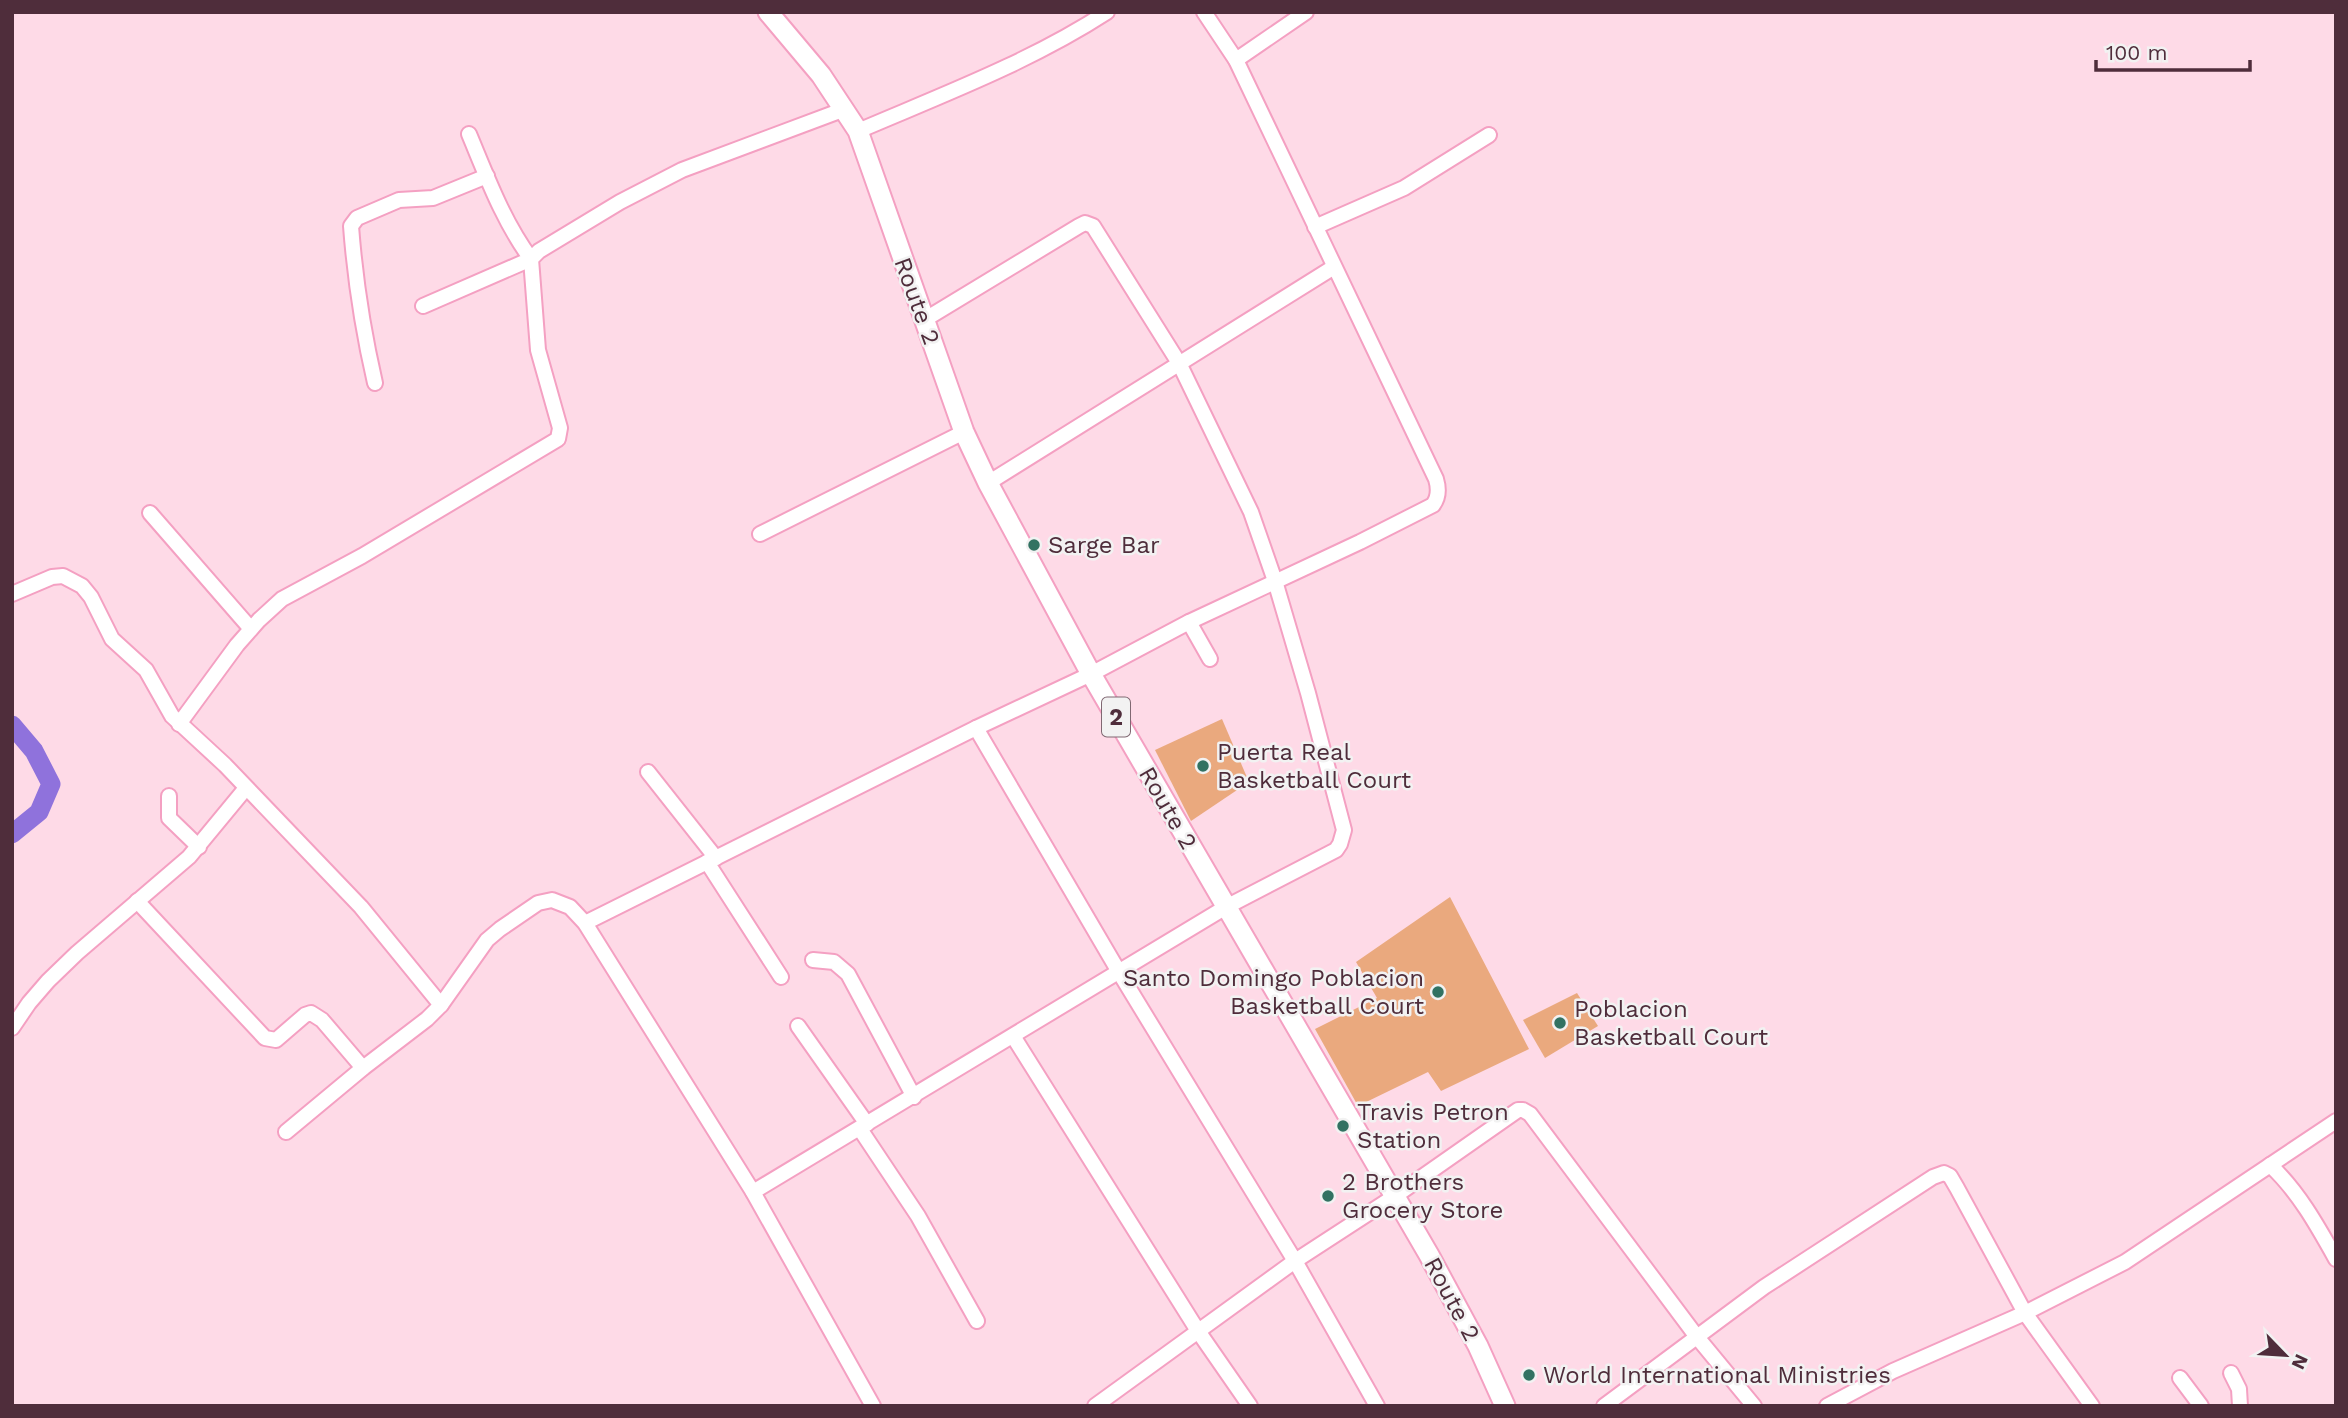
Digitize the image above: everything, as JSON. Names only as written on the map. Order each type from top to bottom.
[{"type":"highway","name":"Route 2","points":[[768,12],[821,75],[858,131],[964,432],[988,483],[1091,674],[1395,1196],[1472,1335],[1505,1406]]},
{"type":"street","points":[[858,131],[1025,59],[1075,33],[1107,12]]},
{"type":"street","points":[[585,923],[976,728],[1091,674],[1189,622],[1433,505],[1438,492],[1431,467],[1236,60],[1204,12]]},
{"type":"street","points":[[1236,60],[1306,12]]},
{"type":"street","points":[[423,306],[531,259],[620,202],[682,170],[845,108]]},
{"type":"street","points":[[179,724],[251,629],[282,599],[362,556],[558,439],[560,428],[538,350],[531,259],[515,236],[469,134]]},
{"type":"street","points":[[1315,227],[1404,188],[1489,135]]},
{"type":"street","points":[[375,383],[363,332],[351,226],[353,222],[369,212],[399,200],[433,198],[487,176]]},
{"type":"street","points":[[753,1192],[1226,907],[1336,850],[1344,836],[1320,737],[1275,581],[1251,512],[1179,363],[1093,226],[1085,223],[924,320]]},
{"type":"street","points":[[988,483],[1334,267]]},
{"type":"street","points":[[760,534],[964,432]]},
{"type":"street","points":[[150,513],[251,629]]},
{"type":"street","points":[[12,594],[52,577],[63,576],[82,586],[91,597],[112,639],[146,670],[164,705],[179,724],[225,765],[361,907],[441,1005]]},
{"type":"street","points":[[1189,622],[1210,659]]},
{"type":"street","points":[[976,728],[1119,972],[1295,1261],[1377,1406]]},
{"type":"street","points":[[649,772],[711,860],[780,977]]},
{"type":"street","points":[[12,1028],[48,981],[199,847],[246,788]]},
{"type":"street","points":[[169,796],[169,818],[199,847]]},
{"type":"street","points":[[286,1132],[441,1005],[488,940],[500,929],[538,903],[552,900],[562,902],[585,923],[753,1192],[873,1406]]},
{"type":"street","points":[[137,901],[265,1038],[276,1040],[311,1013],[322,1020],[363,1068]]},
{"type":"street","points":[[813,960],[834,962],[848,974],[914,1097]]},
{"type":"street","points":[[798,1026],[918,1216],[976,1321]]},
{"type":"street","points":[[1013,1036],[1198,1331],[1250,1406]]},
{"type":"street","points":[[1095,1406],[1295,1261],[1395,1196],[1518,1110],[1526,1111],[1697,1337],[1754,1406]]},
{"type":"street","points":[[1827,1406],[1893,1371],[2025,1314],[2125,1262],[2336,1121]]},
{"type":"street","points":[[2270,1165],[2284,1178],[2305,1207],[2336,1259]]},
{"type":"street","points":[[1604,1406],[1765,1287],[1941,1173],[1950,1176],[2025,1314],[2092,1406]]},
{"type":"street","points":[[2231,1373],[2239,1389],[2240,1406]]},
{"type":"street","points":[[2180,1378],[2201,1406]]},
{"type":"shaded area","name":"Puerta Real Basketball Court","points":[[1222,719],[1249,782],[1191,821],[1155,750]]},
{"type":"shaded area","points":[[1450,897],[1529,1049],[1441,1091],[1428,1072],[1358,1106],[1315,1029],[1377,998],[1356,962]]},
{"type":"shaded area","name":"Poblacion Basketball Court","points":[[1577,993],[1598,1026],[1545,1058],[1523,1020]]},
{"type":"waterway","points":[[12,725],[34,751],[51,784],[39,812],[12,834]]},
{"type":"place","name":"Sarge Bar","points":[[1034,545]]},
{"type":"place","name":"Puerta Real Basketball Court","points":[[1203,766]]},
{"type":"place","name":"Santo Domingo Poblacion Basketball Court","points":[[1438,992]]},
{"type":"place","name":"Poblacion Basketball Court","points":[[1560,1023]]},
{"type":"place","name":"Travis Petron Station","points":[[1343,1126]]},
{"type":"place","name":"2 Brothers Grocery Store","points":[[1328,1196]]},
{"type":"place","name":"World International Ministries","points":[[1529,1375]]}]
